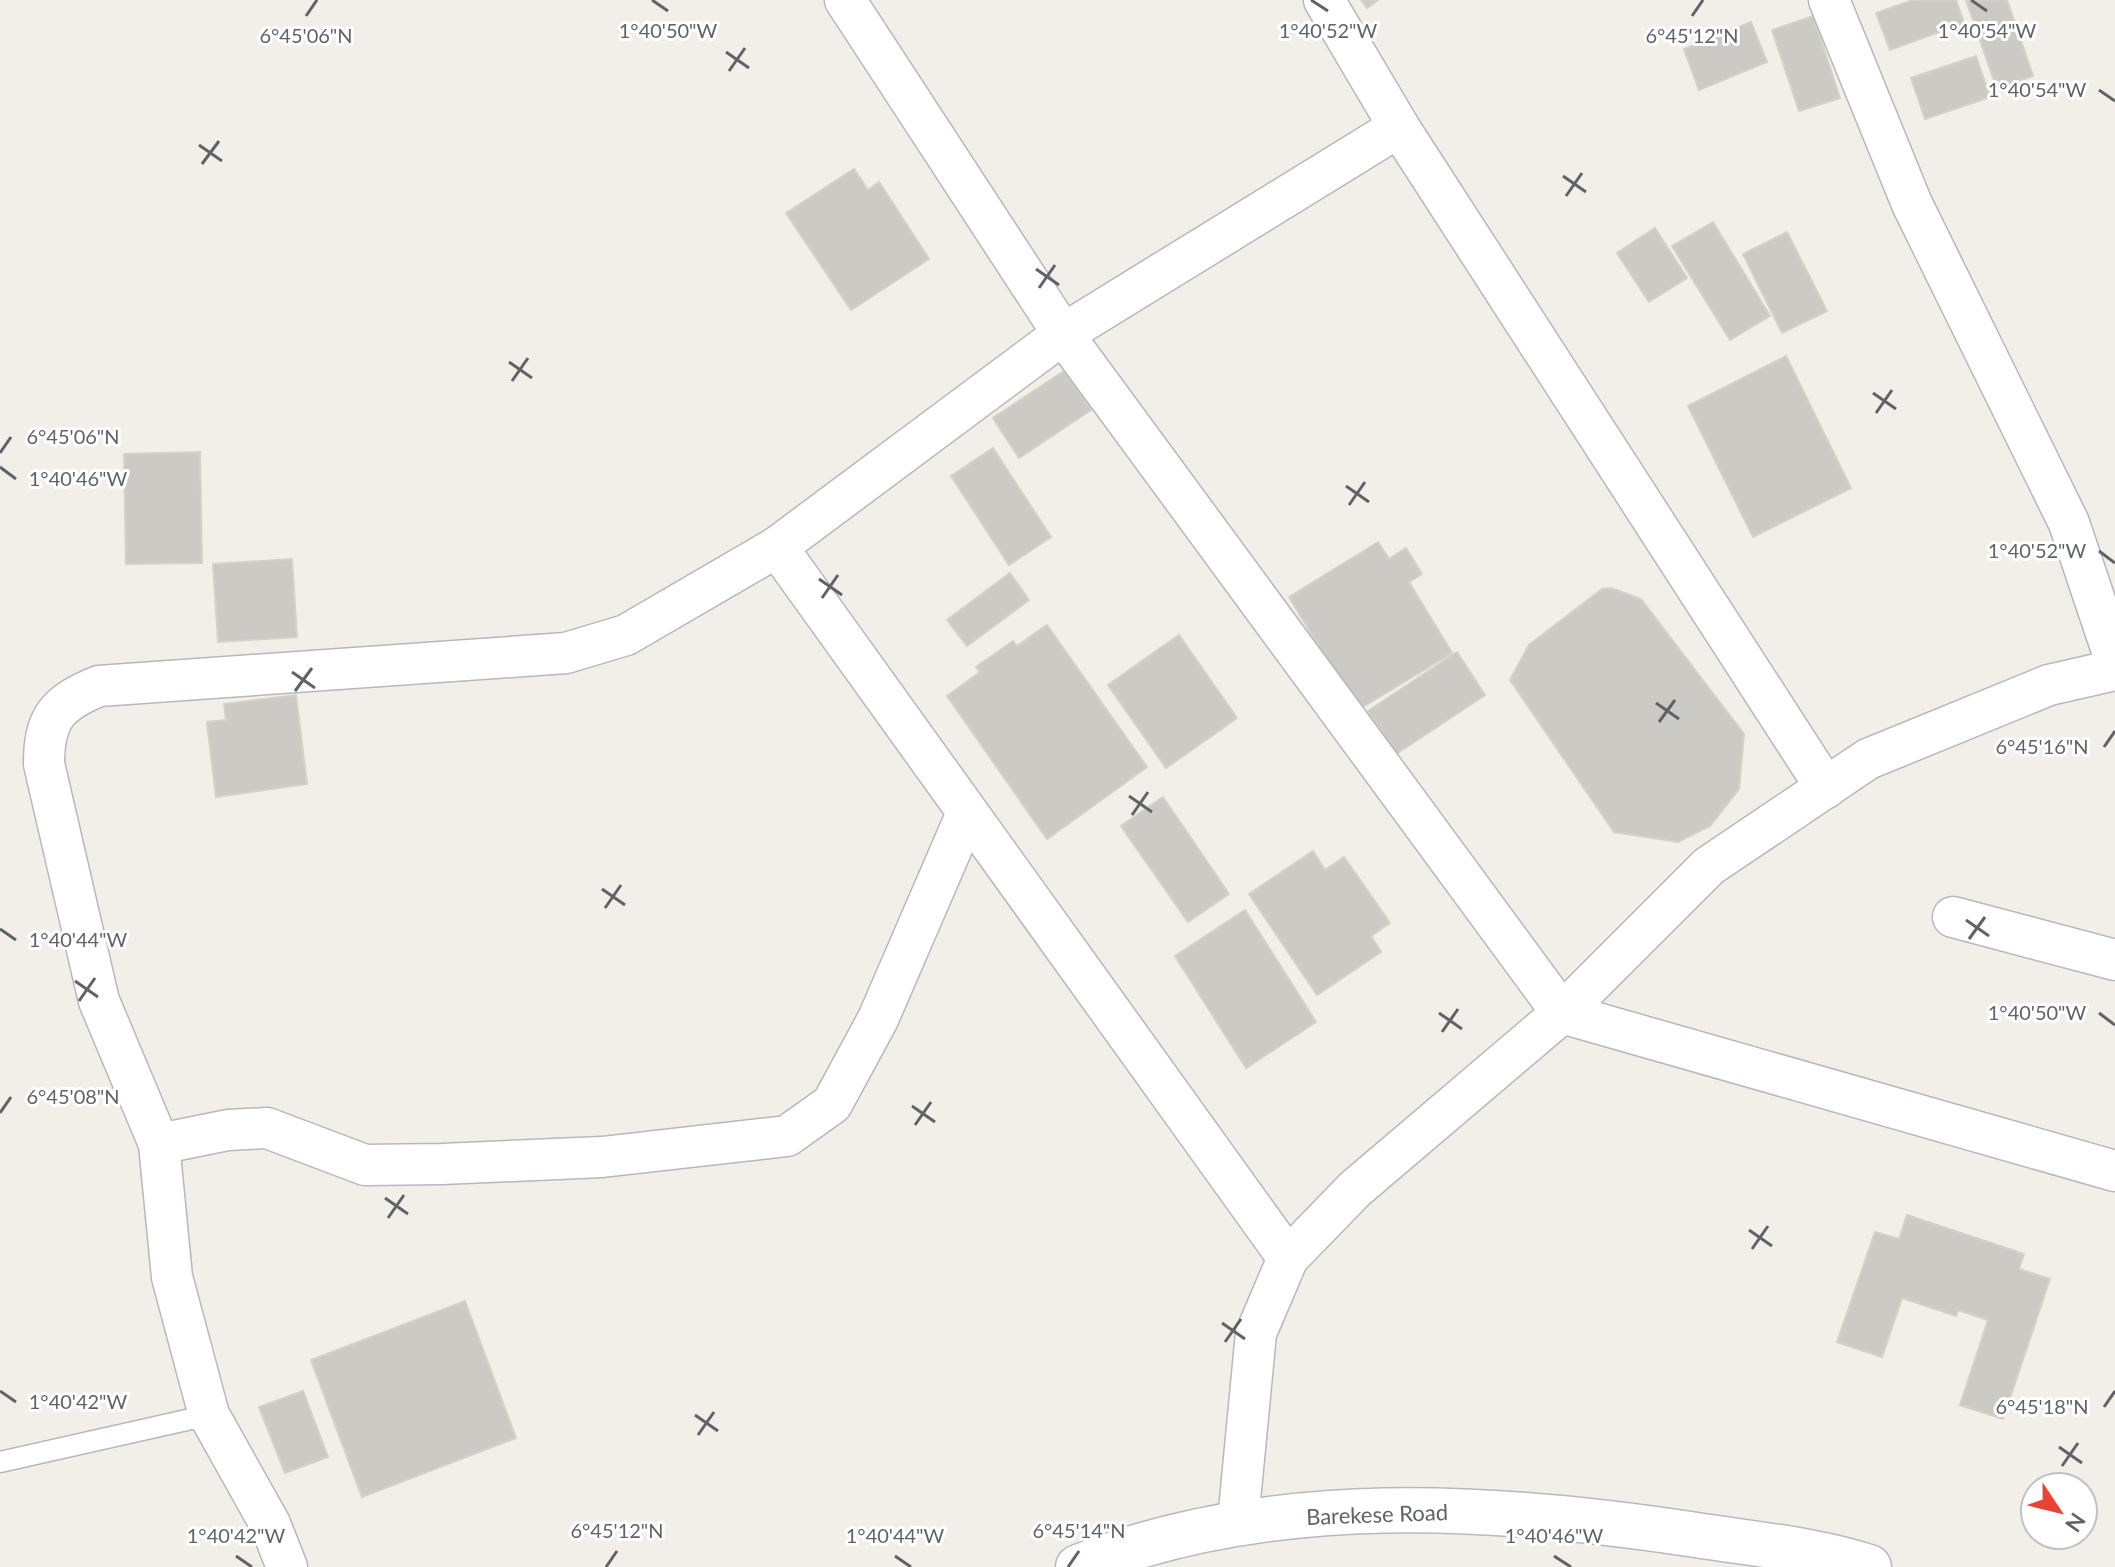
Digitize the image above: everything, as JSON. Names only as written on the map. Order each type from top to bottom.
[{"type":"main road","name":"Barekese Road","points":[[1105,1562],[1238,1521],[1427,1508],[1620,1523],[1835,1556],[1869,1567]]},
{"type":"street","points":[[845,0],[1063,334],[1562,1013],[2115,1171]]},
{"type":"street","points":[[1324,0],[1399,127],[1826,788]]},
{"type":"street","points":[[1829,0],[1912,204],[2069,523],[2115,660]]},
{"type":"street","points":[[287,1567],[270,1524],[209,1415],[172,1277],[159,1144],[99,1001],[44,764],[44,737],[55,712],[73,697],[99,686],[566,653],[626,635],[777,547],[1063,334],[1399,127]]},
{"type":"street","points":[[777,547],[1288,1258]]},
{"type":"street","points":[[1238,1521],[1256,1333],[1288,1258],[1355,1189],[1562,1013],[1709,866],[1868,759],[2049,685],[2115,670]]},
{"type":"street","points":[[159,1144],[228,1130],[267,1128],[365,1165],[602,1157],[787,1136],[832,1104],[878,1019],[967,813]]},
{"type":"street","points":[[1953,917],[2115,960]]},
{"type":"lane","points":[[0,1462],[209,1415]]},
{"type":"building","points":[[1361,0],[1378,0],[1367,8]]},
{"type":"building","points":[[1913,0],[1956,0],[1964,23],[1890,50],[1876,13]]},
{"type":"building","points":[[1966,0],[2007,0],[2033,76],[1997,89]]},
{"type":"building","points":[[1813,16],[1840,98],[1799,111],[1772,30]]},
{"type":"building","points":[[1751,22],[1767,62],[1699,90],[1684,49]]},
{"type":"building","points":[[1976,56],[1990,97],[1925,119],[1911,78]]},
{"type":"building","points":[[854,169],[868,190],[879,182],[929,259],[851,310],[786,213]]},
{"type":"building","points":[[1713,222],[1770,316],[1730,340],[1672,246]]},
{"type":"building","points":[[1655,228],[1687,278],[1649,302],[1617,253]]},
{"type":"building","points":[[1787,232],[1827,311],[1782,333],[1743,254]]},
{"type":"building","points":[[1786,356],[1851,488],[1753,537],[1688,406]]},
{"type":"building","points":[[1064,371],[1091,410],[1019,458],[993,418]]},
{"type":"building","points":[[993,448],[1051,537],[1009,565],[951,476]]},
{"type":"building","points":[[200,452],[202,563],[126,564],[124,454]]},
{"type":"building","points":[[1378,542],[1389,559],[1406,548],[1422,574],[1409,582],[1452,653],[1358,710],[1289,597]]},
{"type":"building","points":[[292,559],[297,637],[218,642],[213,564]]},
{"type":"building","points":[[1010,573],[1029,600],[967,646],[947,620]]},
{"type":"building","points":[[1611,588],[1641,599],[1744,734],[1739,789],[1710,826],[1678,842],[1614,832],[1510,680],[1529,645],[1602,589]]},
{"type":"building","points":[[1047,625],[1147,767],[1047,839],[947,696],[980,672],[976,667],[1013,641],[1017,646]]},
{"type":"building","points":[[1179,635],[1237,718],[1166,768],[1108,685]]},
{"type":"building","points":[[1457,652],[1485,695],[1396,754],[1368,711]]},
{"type":"building","points":[[296,695],[307,784],[216,797],[207,722],[226,720],[224,704]]},
{"type":"building","points":[[1163,797],[1229,894],[1188,922],[1121,826]]},
{"type":"building","points":[[1313,851],[1325,870],[1344,857],[1390,923],[1371,936],[1381,952],[1317,995],[1249,894]]},
{"type":"building","points":[[1245,910],[1316,1022],[1246,1068],[1175,956]]},
{"type":"building","points":[[1907,1215],[2024,1254],[2019,1269],[2050,1279],[2003,1419],[1960,1405],[1988,1320],[1958,1310],[1956,1316],[1902,1298],[1882,1357],[1837,1342],[1875,1232],[1899,1239]]},
{"type":"building","points":[[465,1301],[516,1438],[362,1497],[311,1360]]},
{"type":"building","points":[[303,1391],[328,1457],[285,1473],[259,1407]]}]
